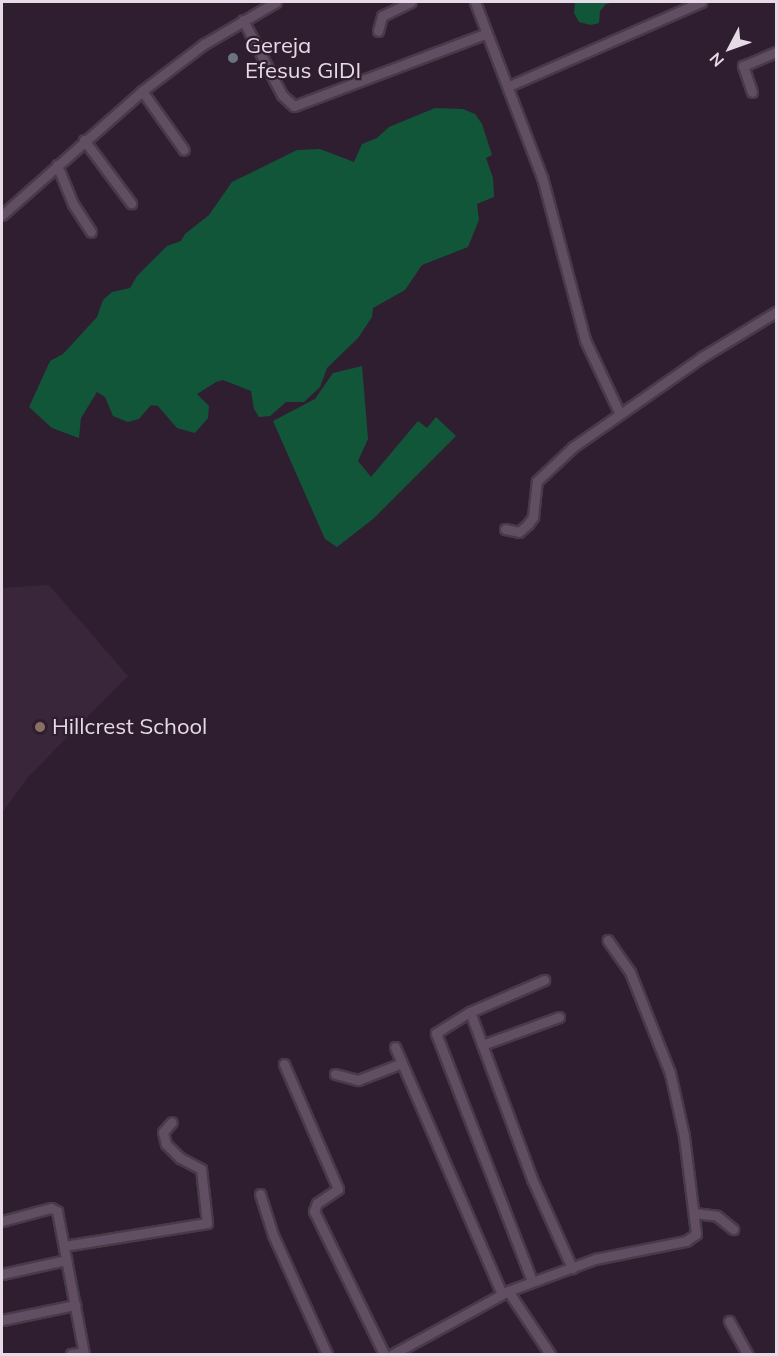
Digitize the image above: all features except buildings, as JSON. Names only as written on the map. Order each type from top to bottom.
[{"type":"street","points":[[2,215],[142,91],[243,20],[276,2]]},
{"type":"street","points":[[378,31],[382,16],[411,2]]},
{"type":"street","points":[[475,2],[542,177],[585,340],[620,412]]},
{"type":"street","points":[[509,86],[701,2]]},
{"type":"street","points":[[243,20],[282,94],[294,106],[487,33]]},
{"type":"street","points":[[752,92],[743,66],[777,52]]},
{"type":"street","points":[[142,91],[184,150]]},
{"type":"street","points":[[84,140],[131,203]]},
{"type":"street","points":[[57,165],[73,204],[91,232]]},
{"type":"street","points":[[504,529],[519,532],[528,524],[533,517],[539,478],[620,412],[777,312]]},
{"type":"street","points":[[393,1354],[505,1293],[532,1281],[572,1268],[693,1239],[694,1213],[670,1073],[630,972],[608,940]]},
{"type":"street","points":[[532,1281],[436,1036],[438,1029],[470,1012],[544,980]]},
{"type":"street","points":[[470,1012],[532,1179],[572,1268]]},
{"type":"street","points":[[482,1045],[559,1017]]},
{"type":"street","points":[[395,1047],[505,1293],[550,1354]]},
{"type":"street","points":[[284,1064],[338,1189],[317,1203],[314,1211],[384,1354]]},
{"type":"street","points":[[335,1074],[358,1080],[402,1064]]},
{"type":"street","points":[[63,1246],[207,1223],[201,1168],[180,1158],[166,1144],[163,1132],[172,1122]]},
{"type":"street","points":[[260,1194],[273,1235],[327,1354]]},
{"type":"street","points":[[2,1221],[55,1209],[84,1353],[71,1354]]},
{"type":"street","points":[[694,1213],[717,1216],[733,1229]]},
{"type":"street","points":[[2,1274],[66,1260]]},
{"type":"street","points":[[2,1320],[75,1305]]},
{"type":"street","points":[[729,1321],[747,1354]]},
{"type":"shaded area","name":"Hillcrest School","points":[[49,585],[128,676],[28,777],[2,813],[2,588]]},
{"type":"green space","points":[[575,2],[616,2],[606,4],[600,11],[599,23],[591,25],[579,22],[574,13]]},
{"type":"green space","points":[[435,108],[463,109],[475,114],[482,124],[492,155],[486,158],[493,178],[494,197],[477,204],[479,220],[468,247],[422,265],[405,290],[373,308],[372,317],[358,338],[327,368],[320,387],[304,402],[286,402],[270,416],[259,417],[254,409],[251,391],[223,380],[197,394],[209,406],[208,418],[195,433],[177,428],[158,406],[151,405],[139,419],[128,422],[113,416],[105,397],[97,392],[81,418],[79,438],[52,428],[29,407],[50,361],[63,354],[97,317],[103,300],[112,292],[130,288],[137,276],[167,246],[181,241],[185,234],[209,215],[232,182],[297,150],[320,149],[354,162],[362,144],[377,138],[389,127]]},
{"type":"green space","points":[[362,366],[368,439],[358,461],[371,477],[418,421],[427,428],[436,417],[456,436],[373,519],[337,547],[325,539],[273,421],[315,399],[333,373]]},
{"type":"place","name":"Gereja Efesus GIDI","points":[[233,58]]},
{"type":"place","name":"Hillcrest School","points":[[40,727]]}]
